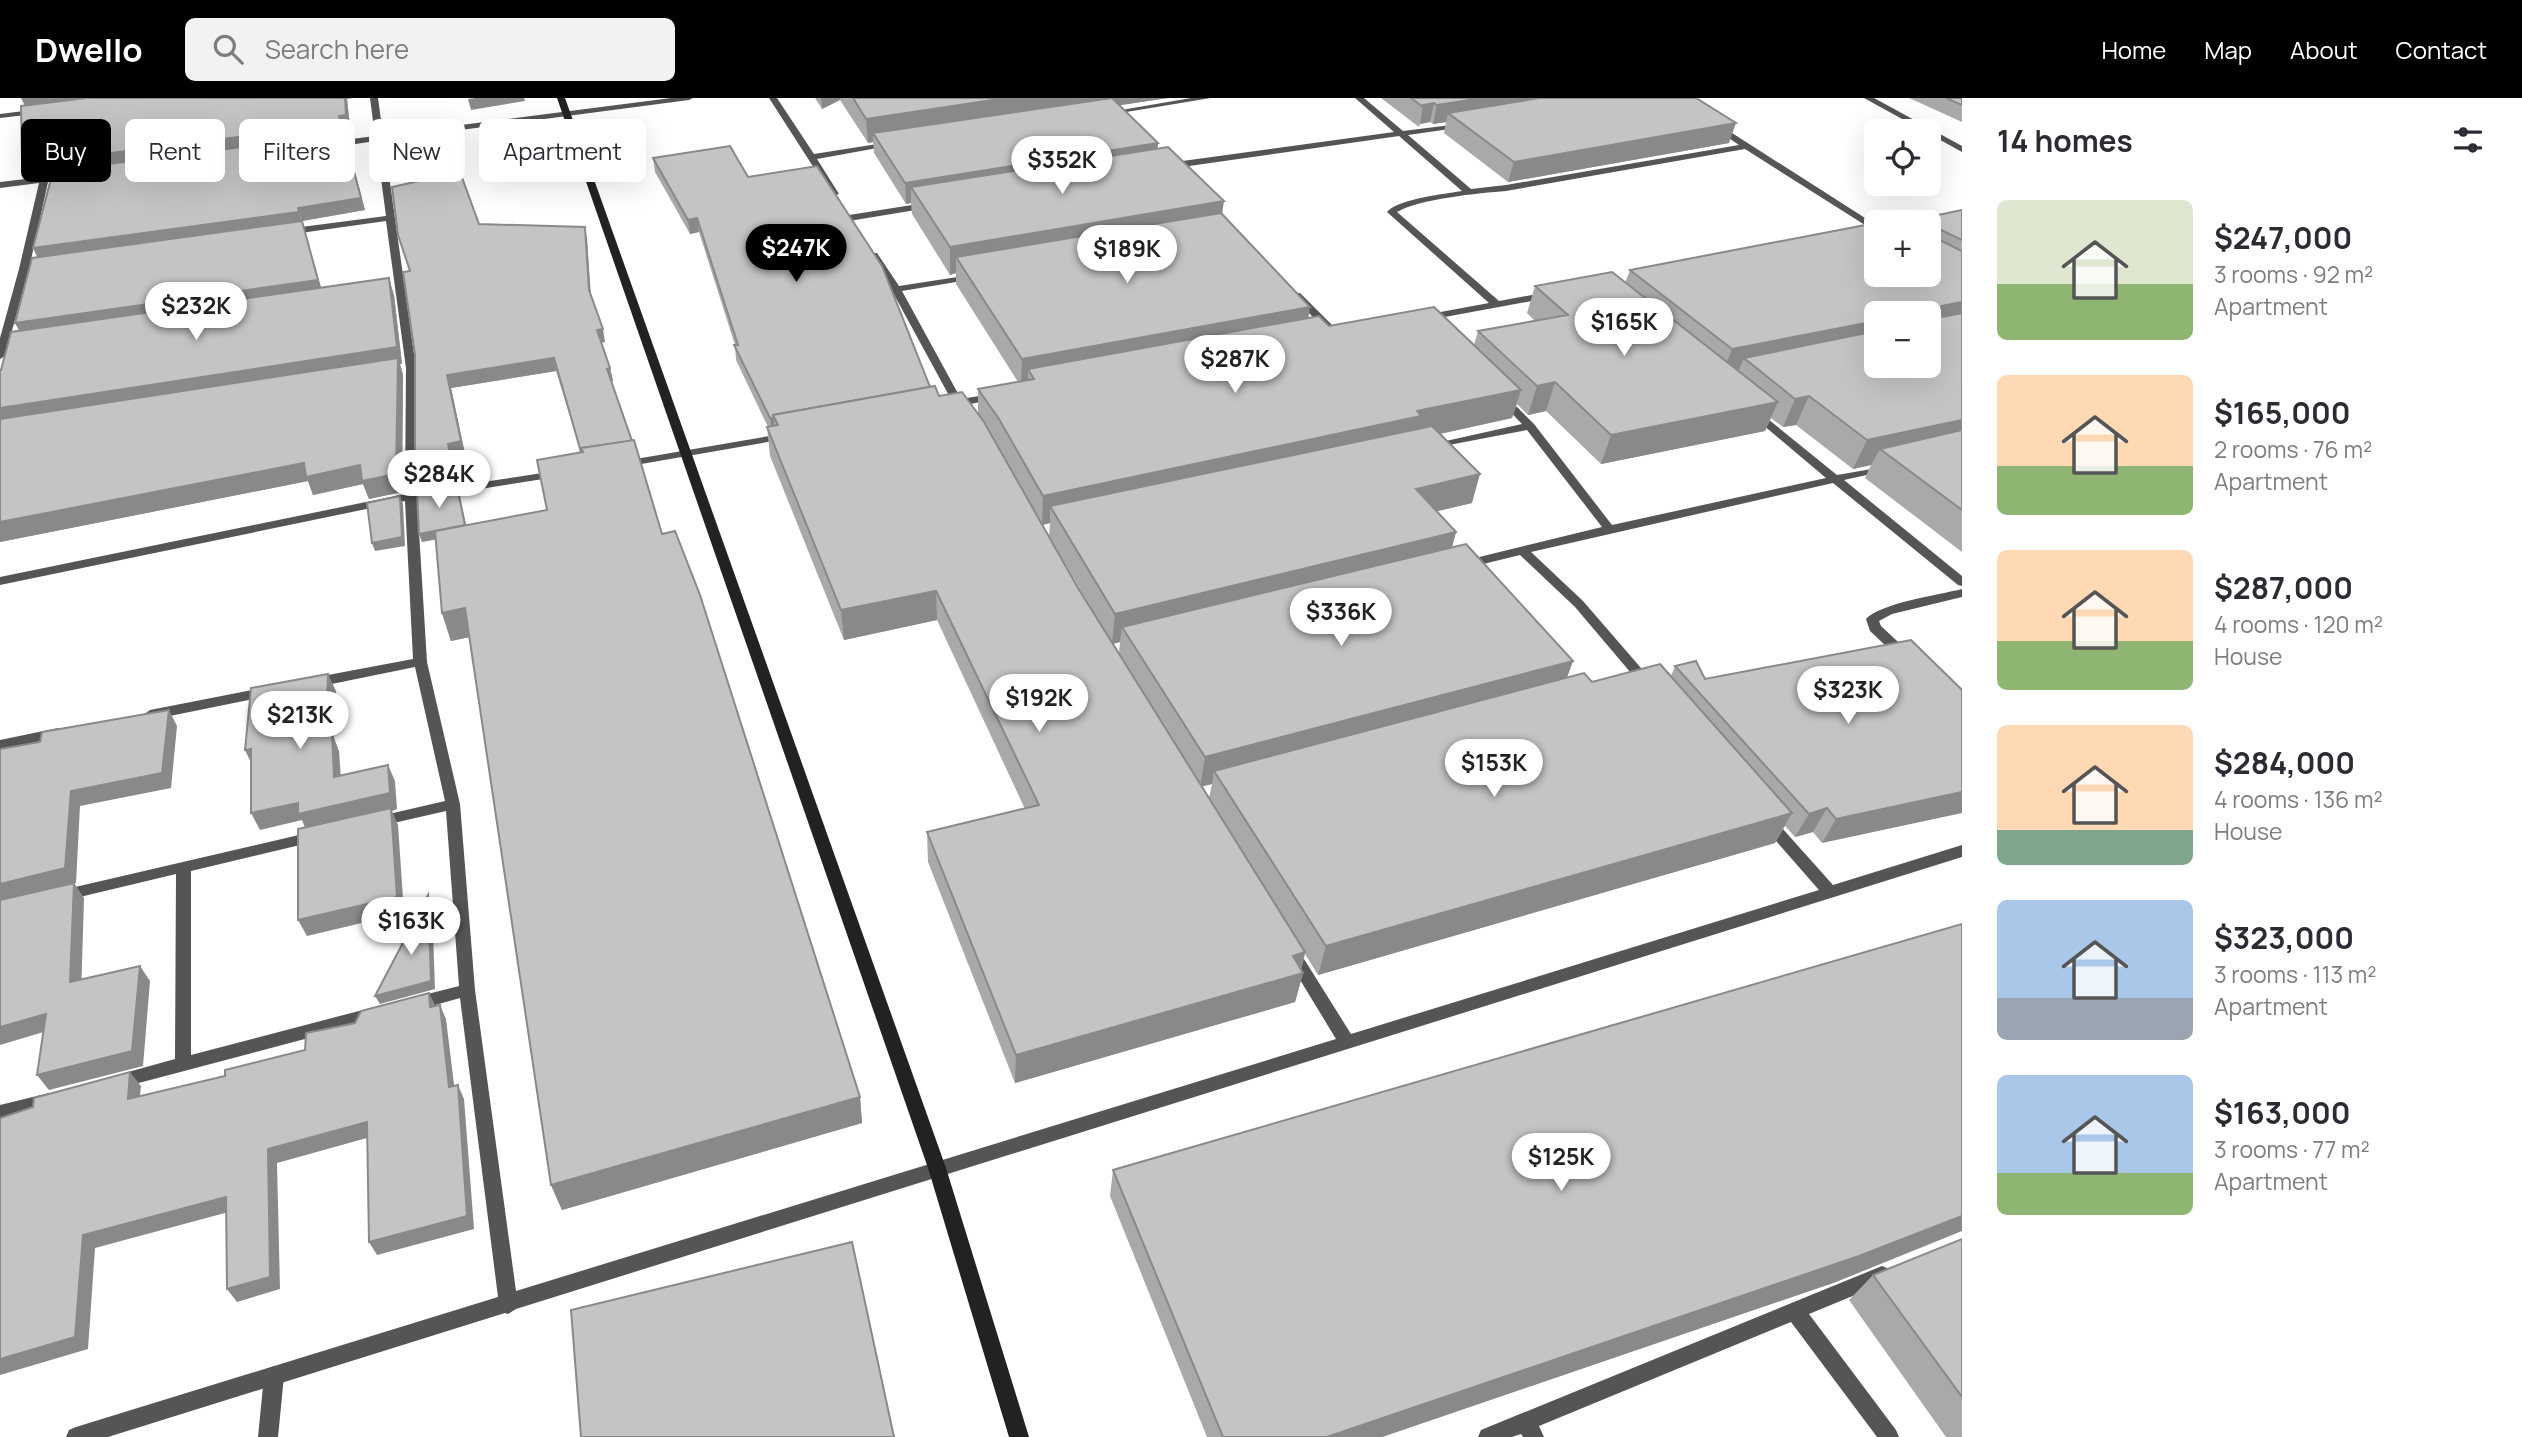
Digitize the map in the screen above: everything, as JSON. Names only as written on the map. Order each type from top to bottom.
[{"type":"main road","points":[[561,98],[937,1168],[1019,1437]]},
{"type":"street","points":[[374,98],[378,119]]},
{"type":"street","points":[[465,128],[689,98]]},
{"type":"street","points":[[773,98],[856,228]]},
{"type":"street","points":[[1093,115],[1208,98]]},
{"type":"street","points":[[1359,98],[1469,192]]},
{"type":"street","points":[[1868,98],[1962,149]]},
{"type":"street","points":[[0,116],[54,109]]},
{"type":"street","points":[[1120,111],[1129,120]]},
{"type":"street","points":[[1702,119],[1748,146],[1864,223]]},
{"type":"street","points":[[1159,168],[1470,124]]},
{"type":"street","points":[[812,157],[906,143]]},
{"type":"street","points":[[1496,304],[1392,212],[1395,208],[1469,192],[1748,146]]},
{"type":"street","points":[[1164,157],[1181,175]]},
{"type":"street","points":[[0,186],[29,182]]},
{"type":"street","points":[[1,351],[24,269],[44,182]]},
{"type":"street","points":[[386,182],[393,289],[404,369],[420,662],[453,804],[467,990],[508,1305]]},
{"type":"street","points":[[849,218],[943,203]]},
{"type":"street","points":[[281,233],[390,218]]},
{"type":"street","points":[[869,248],[896,289],[951,404],[971,421]]},
{"type":"street","points":[[24,269],[38,267]]},
{"type":"street","points":[[896,289],[991,273]]},
{"type":"street","points":[[1290,287],[1335,334],[1322,337]]},
{"type":"street","points":[[1430,328],[1414,320],[1559,293]]},
{"type":"street","points":[[1,351],[16,344]]},
{"type":"street","points":[[1490,387],[1530,426],[1609,529]]},
{"type":"street","points":[[951,404],[1012,393]]},
{"type":"street","points":[[1740,401],[1962,582]]},
{"type":"street","points":[[1424,449],[1530,426]]},
{"type":"street","points":[[618,465],[795,434]]},
{"type":"street","points":[[1455,567],[1609,529],[1900,465]]},
{"type":"street","points":[[0,580],[411,496],[563,473]]},
{"type":"street","points":[[1522,550],[1579,604],[1635,679],[1660,698]]},
{"type":"street","points":[[1913,663],[1875,628],[1872,620],[1888,611],[1962,593]]},
{"type":"street","points":[[136,718],[420,662]]},
{"type":"street","points":[[0,745],[68,731]]},
{"type":"street","points":[[359,826],[453,804]]},
{"type":"street","points":[[1758,810],[1830,892]]},
{"type":"street","points":[[53,897],[332,832]]},
{"type":"street","points":[[76,1437],[508,1305],[937,1168],[1962,851]]},
{"type":"street","points":[[183,1065],[184,866]]},
{"type":"street","points":[[1289,948],[1346,1041]]},
{"type":"street","points":[[104,1086],[467,990]]},
{"type":"street","points":[[0,1113],[65,1096]]},
{"type":"street","points":[[1488,1437],[1530,1429],[1796,1311],[1898,1269]]},
{"type":"street","points":[[1796,1311],[1889,1437]]},
{"type":"street","points":[[268,1437],[274,1376]]},
{"type":"building","points":[[86,98],[345,98],[346,115],[339,116],[340,119],[239,119],[239,137],[225,139],[225,119],[125,119],[125,151],[111,153],[111,119],[21,119],[21,106]]},
{"type":"building","points":[[853,98],[1006,98],[866,119]]},
{"type":"building","points":[[1112,98],[1158,143],[905,183],[873,133]]},
{"type":"building","points":[[1411,98],[1482,98],[1437,105],[1434,103],[1423,107]]},
{"type":"building","points":[[1539,98],[1696,98],[1736,123],[1514,162],[1448,113]]},
{"type":"building","points":[[1946,98],[1962,98],[1962,105]]},
{"type":"building","points":[[730,146],[748,177],[817,166],[882,266],[930,387],[773,415],[774,418],[770,418],[734,345],[738,345],[697,218],[688,220],[653,158]]},
{"type":"building","points":[[239,147],[239,182],[355,182],[355,175],[361,198],[298,208],[299,212],[33,248],[50,182],[111,182],[111,164],[125,162],[125,182],[225,182],[225,149]]},
{"type":"building","points":[[1168,147],[1224,201],[950,247],[911,187]]},
{"type":"building","points":[[415,182],[464,182],[479,224],[585,227],[589,290],[603,329],[597,330],[610,368],[607,369],[632,441],[581,448],[581,452],[554,358],[447,375],[461,441],[448,444],[454,470],[415,476],[415,355],[403,272],[410,271],[398,235],[392,187]]},
{"type":"building","points":[[1962,210],[1962,240],[1941,230],[1941,214]]},
{"type":"building","points":[[1221,213],[1310,307],[1022,359],[956,257]]},
{"type":"building","points":[[302,221],[318,280],[15,323],[32,258]]},
{"type":"building","points":[[1864,225],[1864,287],[1941,287],[1941,240],[1962,251],[1962,302],[1941,306],[1941,301],[1864,301],[1864,323],[1732,349],[1630,270]]},
{"type":"building","points":[[1612,272],[1778,402],[1611,435],[1555,382],[1537,386],[1478,331],[1568,315],[1535,286]]},
{"type":"building","points":[[389,278],[397,347],[0,408],[0,370],[11,332]]},
{"type":"building","points":[[1434,307],[1521,390],[1417,411],[1421,416],[1043,496],[999,419],[978,389],[1034,379],[1028,369],[1319,316],[1329,326]]},
{"type":"building","points":[[1962,313],[1962,420],[1867,440],[1809,396],[1795,399],[1744,358],[1864,333],[1864,378],[1941,378],[1941,316]]},
{"type":"building","points":[[398,358],[396,474],[362,481],[360,465],[306,477],[304,463],[0,522],[0,419]]},
{"type":"building","points":[[935,386],[939,396],[962,392],[984,422],[1078,588],[1305,952],[1293,956],[1303,973],[1016,1055],[927,832],[1039,805],[936,591],[841,610],[767,427],[778,425],[773,415]]},
{"type":"building","points":[[1432,426],[1480,474],[1416,489],[1456,532],[1115,614],[1050,506]]},
{"type":"building","points":[[1962,430],[1962,510],[1880,449]]},
{"type":"building","points":[[634,440],[662,534],[675,531],[700,595],[860,1097],[551,1185],[465,608],[442,613],[435,531],[547,510],[537,460],[583,452],[581,448]]},
{"type":"building","points":[[457,487],[465,525],[419,534],[417,493]]},
{"type":"building","points":[[400,496],[402,537],[372,543],[367,503]]},
{"type":"building","points":[[1466,544],[1573,661],[1205,757],[1122,627]]},
{"type":"building","points":[[1911,640],[1962,690],[1962,792],[1836,819],[1827,808],[1809,814],[1675,666],[1696,661],[1705,679]]},
{"type":"building","points":[[1660,664],[1792,813],[1326,946],[1214,771],[1584,673],[1592,682]]},
{"type":"building","points":[[328,674],[326,734],[332,734],[334,777],[388,765],[390,793],[298,814],[298,803],[251,813],[251,749],[245,750],[251,688]]},
{"type":"building","points":[[169,710],[162,773],[71,791],[65,868],[0,884],[0,749],[40,742],[42,732]]},
{"type":"building","points":[[391,808],[397,897],[298,920],[298,829]]},
{"type":"building","points":[[74,883],[70,982],[140,966],[132,1051],[37,1075],[46,1014],[0,1027],[0,900]]},
{"type":"building","points":[[428,895],[431,981],[375,996]]},
{"type":"building","points":[[1962,924],[1962,1216],[1859,1256],[1327,1437],[1223,1437],[1113,1170]]},
{"type":"building","points":[[429,993],[430,1007],[440,1005],[449,1087],[458,1085],[467,1216],[369,1242],[367,1122],[268,1149],[270,1277],[227,1289],[226,1197],[83,1235],[75,1337],[0,1359],[0,1118],[33,1107],[34,1098],[130,1072],[128,1099],[225,1076],[225,1070],[305,1050],[306,1033],[355,1023],[361,1011]]},
{"type":"building","points":[[1962,1239],[1962,1397],[1873,1275]]},
{"type":"building","points":[[852,1242],[894,1437],[581,1437],[571,1310]]}]
